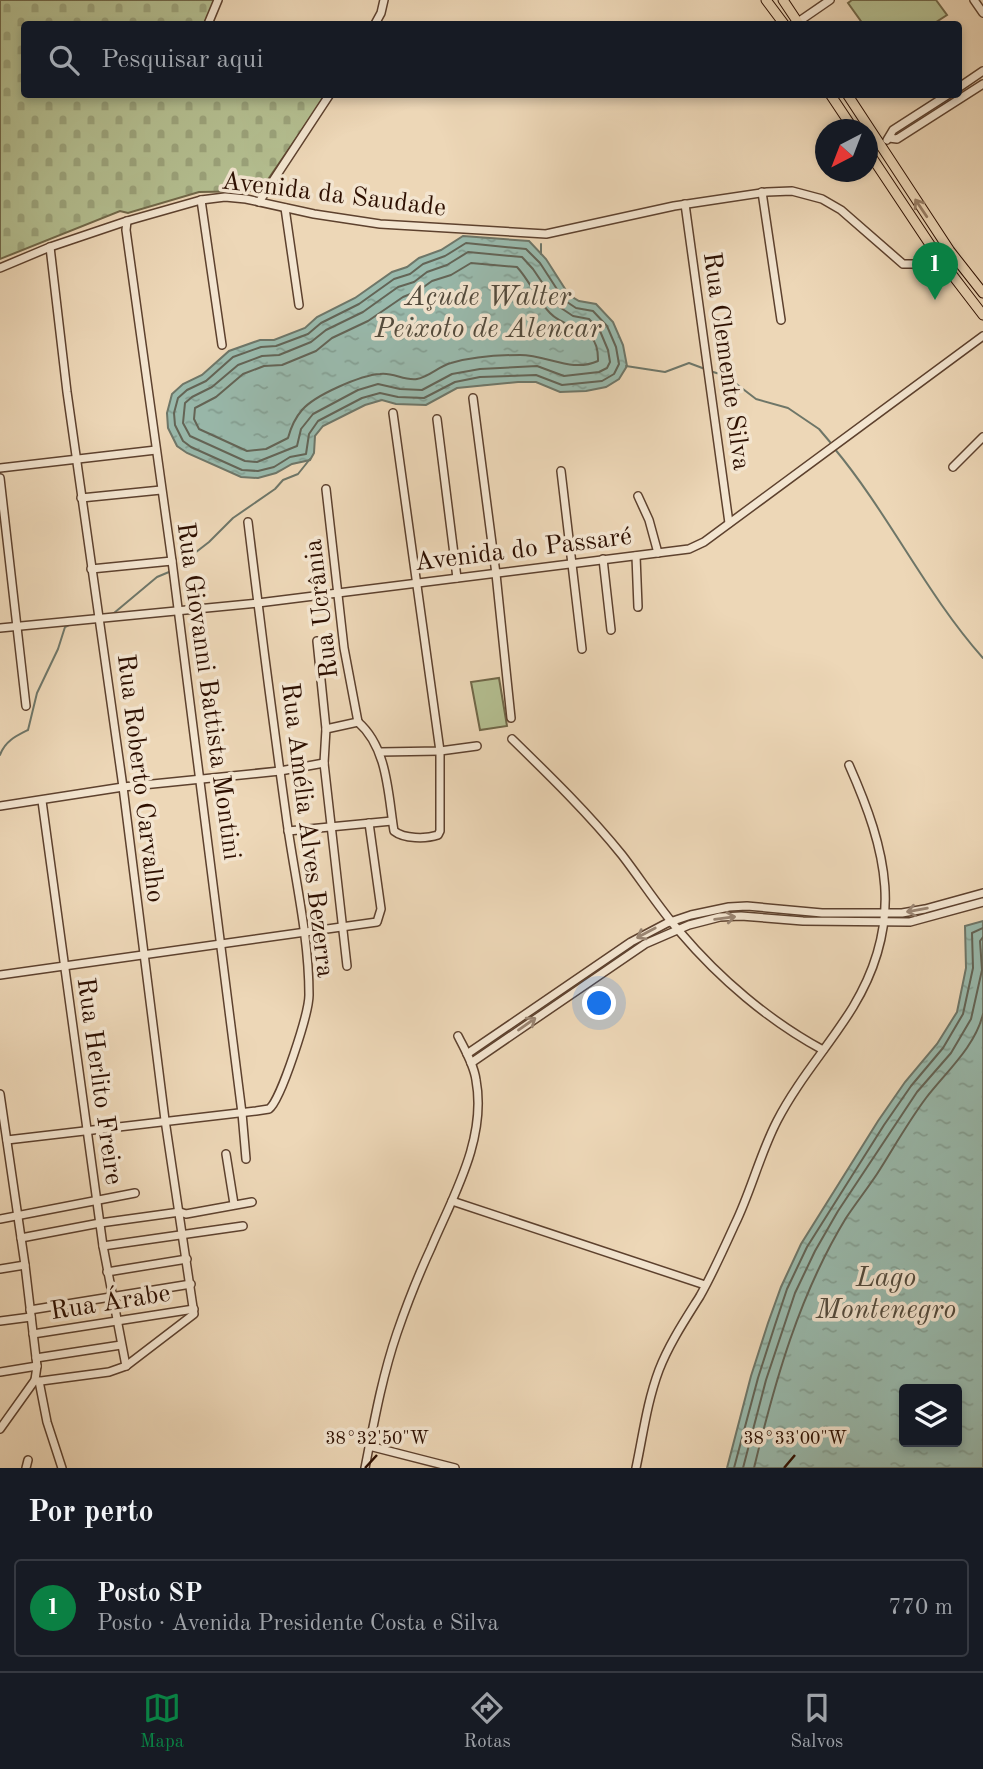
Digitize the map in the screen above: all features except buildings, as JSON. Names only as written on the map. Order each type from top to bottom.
[{"type":"main road","points":[[766,0],[781,21]]},
{"type":"main road","points":[[783,0],[798,21]]},
{"type":"main road","points":[[833,98],[847,119]]},
{"type":"main road","points":[[850,98],[885,141],[886,154],[954,257],[983,293]]},
{"type":"main road","points":[[878,160],[886,154]]},
{"type":"main road","points":[[878,166],[937,255],[983,315]]},
{"type":"main road","points":[[886,178],[897,171]]},
{"type":"main road","points":[[944,263],[954,257]]},
{"type":"street","points":[[209,21],[218,0]]},
{"type":"street","points":[[377,21],[382,13],[384,0]]},
{"type":"street","points":[[802,21],[830,0]]},
{"type":"street","points":[[974,0],[983,13]]},
{"type":"street","points":[[962,85],[983,71]]},
{"type":"street","points":[[962,97],[983,84]]},
{"type":"street","points":[[259,202],[327,98]]},
{"type":"street","points":[[885,141],[893,130],[942,98]]},
{"type":"street","points":[[885,141],[897,139],[961,98]]},
{"type":"street","name":"Avenida da Saudade","points":[[0,268],[50,247],[201,200],[231,197],[380,224],[546,234],[624,215],[685,204],[762,192],[792,191],[829,202],[859,223],[904,264],[914,265],[937,255]]},
{"type":"street","points":[[762,192],[780,320]]},
{"type":"street","points":[[201,200],[222,345]]},
{"type":"street","name":"Rua Clemente Silva","points":[[685,204],[729,523]]},
{"type":"street","points":[[285,208],[299,305]]},
{"type":"street","name":"Rua Giovanni Battista Montini","points":[[125,224],[201,780],[246,1159]]},
{"type":"street","name":"Rua Roberto Carvalho","points":[[50,247],[165,1120],[194,1312]]},
{"type":"street","name":"Avenida do Passaré","points":[[0,628],[258,603],[689,549],[704,542],[983,336]]},
{"type":"street","points":[[473,398],[511,718]]},
{"type":"street","points":[[327,729],[358,722],[366,730],[380,752],[394,831],[399,835],[438,835],[440,751],[393,414]]},
{"type":"street","points":[[437,419],[457,578]]},
{"type":"street","points":[[953,467],[983,437]]},
{"type":"street","points":[[0,468],[156,450]]},
{"type":"street","points":[[561,471],[582,649]]},
{"type":"street","points":[[0,478],[26,706]]},
{"type":"street","name":"Rua Ucrânia","points":[[326,489],[348,674],[358,722]]},
{"type":"street","points":[[81,498],[162,490]]},
{"type":"street","points":[[638,496],[649,520],[658,553]]},
{"type":"street","name":"Rua Amélia Alves Bezerra","points":[[242,1113],[265,1110],[273,1106],[293,1056],[309,1003],[305,931],[288,831],[248,522]]},
{"type":"street","points":[[636,556],[638,607]]},
{"type":"street","points":[[603,559],[611,630]]},
{"type":"street","points":[[91,569],[172,561]]},
{"type":"street","name":"Rua Ucrânia","points":[[317,641],[327,729],[324,763]]},
{"type":"street","points":[[512,739],[603,833],[671,922],[713,968],[759,1008],[823,1050]]},
{"type":"street","points":[[380,752],[440,751],[477,746]]},
{"type":"street","points":[[0,806],[123,787],[280,771],[324,763],[347,966]]},
{"type":"street","points":[[636,1468],[649,1404],[660,1368],[736,1222],[775,1124],[854,1006],[875,958],[884,923],[886,876],[877,837],[849,765]]},
{"type":"street","name":"Rua Herlito Freire","points":[[42,801],[96,1199],[111,1297],[126,1366]]},
{"type":"street","points":[[288,831],[392,821]]},
{"type":"street","points":[[0,975],[343,925],[374,923],[380,919],[381,909],[369,823]]},
{"type":"street","points":[[467,1054],[631,942],[671,922],[712,911],[747,906],[822,913],[885,913],[925,909],[983,892]]},
{"type":"street","points":[[471,1063],[633,952],[677,929],[720,918],[741,916],[803,921],[911,922],[983,902]]},
{"type":"street","points":[[365,1468],[387,1367],[398,1332],[421,1270],[452,1201],[472,1145],[477,1122],[477,1080],[458,1036]]},
{"type":"street","points":[[0,1094],[25,1265],[38,1381],[47,1422],[62,1468]]},
{"type":"street","points":[[7,1140],[242,1113]]},
{"type":"street","points":[[226,1154],[234,1204]]},
{"type":"street","points":[[0,1171],[10,1170]]},
{"type":"street","points":[[0,1219],[135,1193]]},
{"type":"street","points":[[452,1201],[705,1285]]},
{"type":"street","points":[[21,1238],[100,1223],[180,1212],[186,1214],[252,1202]]},
{"type":"street","points":[[103,1246],[243,1226]]},
{"type":"street","points":[[107,1272],[187,1259]]},
{"type":"street","points":[[0,1269],[25,1265]]},
{"type":"street","points":[[0,1321],[111,1297],[191,1284]]},
{"type":"street","points":[[0,1428],[38,1381],[109,1372],[126,1366],[194,1312]]},
{"type":"street","name":"Rua Árabe","points":[[33,1334],[194,1312]]},
{"type":"street","points":[[0,1372],[121,1345]]},
{"type":"street","points":[[369,1446],[455,1468]]},
{"type":"green space","points":[[0,0],[216,0],[206,21],[21,21],[21,98],[324,98],[260,191],[199,192],[128,213],[120,211],[0,259]]},
{"type":"green space","points":[[852,0],[936,0],[947,15],[938,21],[861,21],[848,3]]},
{"type":"green space","points":[[499,678],[507,726],[480,730],[471,682]]},
{"type":"water","name":"Açude Walter Peixoto de Alencar","points":[[463,236],[529,241],[546,259],[569,295],[579,301],[596,304],[613,322],[623,345],[627,366],[619,379],[606,387],[586,391],[560,392],[536,382],[518,382],[457,388],[426,405],[396,404],[382,400],[365,405],[323,426],[315,436],[314,453],[310,460],[292,464],[276,473],[258,478],[241,477],[177,446],[168,428],[167,413],[172,394],[183,384],[202,375],[229,351],[260,340],[274,340],[305,328],[317,317],[355,298],[392,272],[441,250]]},
{"type":"water","name":"Lago Montenegro","points":[[983,921],[983,1468],[727,1468],[768,1323],[801,1244],[878,1121],[905,1082],[937,1044],[957,1012],[966,968],[965,926]]},
{"type":"waterway","points":[[541,244],[541,254]]},
{"type":"waterway","points":[[626,366],[665,372],[689,363],[705,369]]},
{"type":"waterway","points":[[710,371],[726,376],[756,399],[788,408],[819,429],[830,442]]},
{"type":"waterway","points":[[834,448],[854,473],[943,607],[983,658]]},
{"type":"waterway","points":[[182,563],[209,542],[233,518],[275,489],[283,480],[298,474],[310,459]]},
{"type":"waterway","points":[[114,613],[157,577],[169,572]]},
{"type":"waterway","points":[[0,755],[8,743],[28,730],[37,693],[58,649],[65,627],[69,625]]},
{"type":"place","name":"Posto SP","points":[[935,300]]}]
